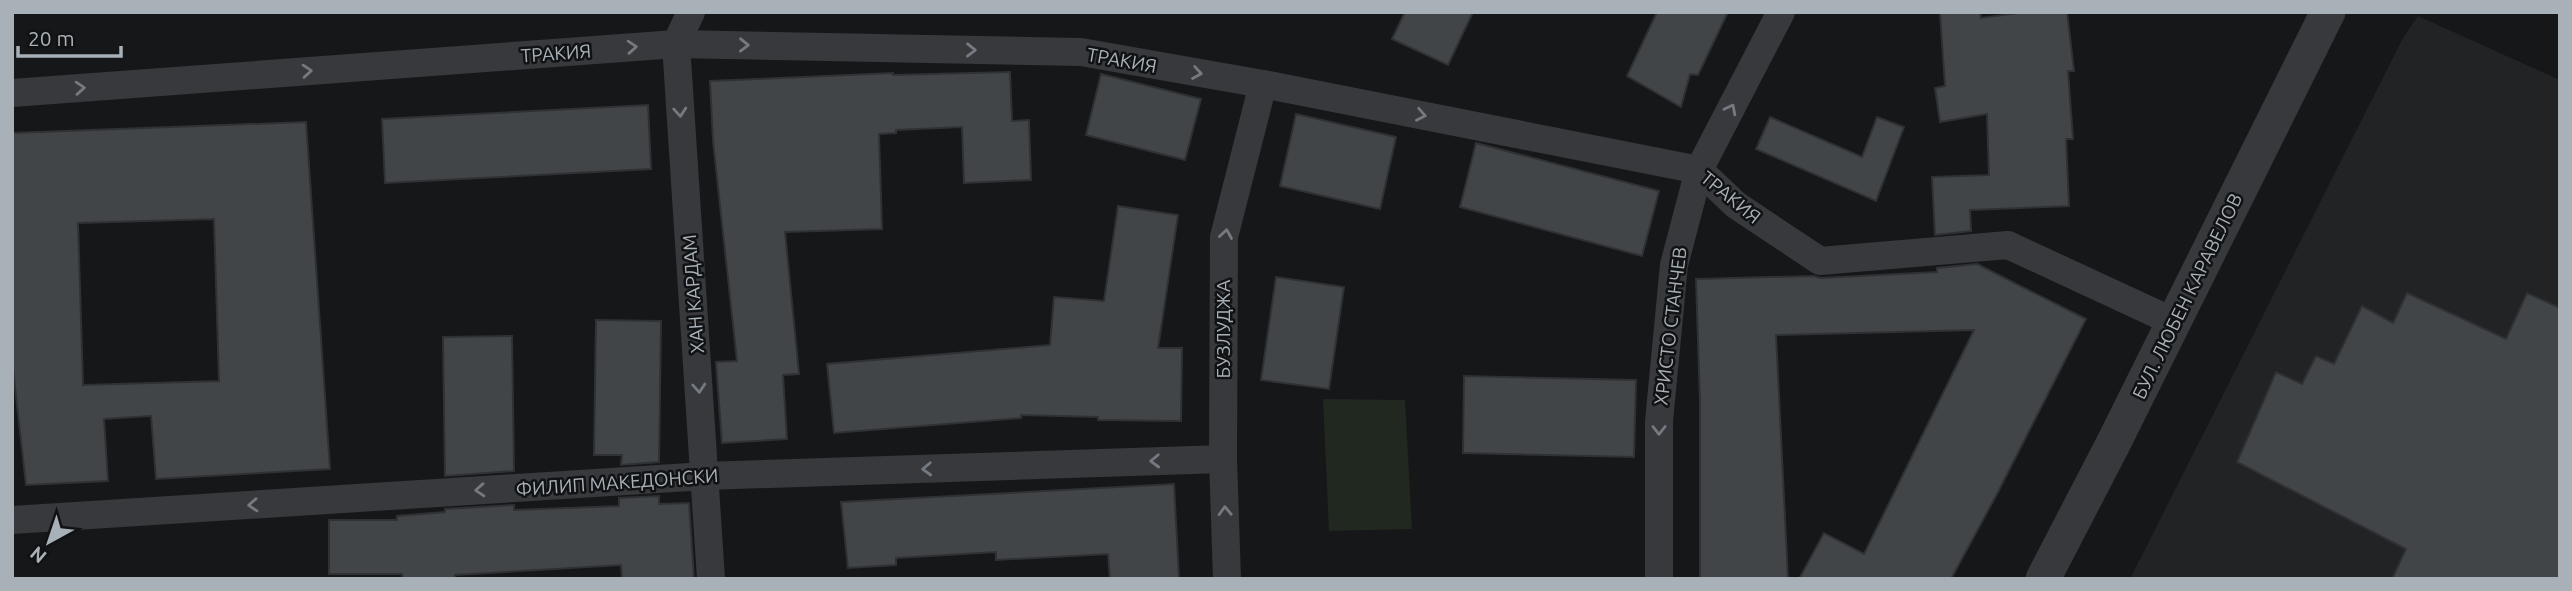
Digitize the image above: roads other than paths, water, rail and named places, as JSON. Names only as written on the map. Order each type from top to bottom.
[{"type":"street","name":"ХАН КАРДАМ","points":[[691,12],[676,44],[710,579]]},
{"type":"street","name":"ХРИСТО СТАНЧЕВ","points":[[1660,579],[1660,408],[1674,265],[1699,170],[1781,12]]},
{"type":"street","name":"БУЛ. ЛЮБЕН КАРАВЕЛОВ","points":[[2043,579],[2328,12]]},
{"type":"street","name":"ТРАКИЯ","points":[[12,93],[676,44],[1081,52],[1263,84],[1699,170],[1736,205],[1820,261],[2008,245],[2174,322]]},
{"type":"street","name":"БУЗЛУДЖА","points":[[1227,579],[1223,459],[1224,237],[1263,84]]},
{"type":"street","name":"ФИЛИП МАКЕДОНСКИ","points":[[12,520],[705,476],[1223,459]]}]
